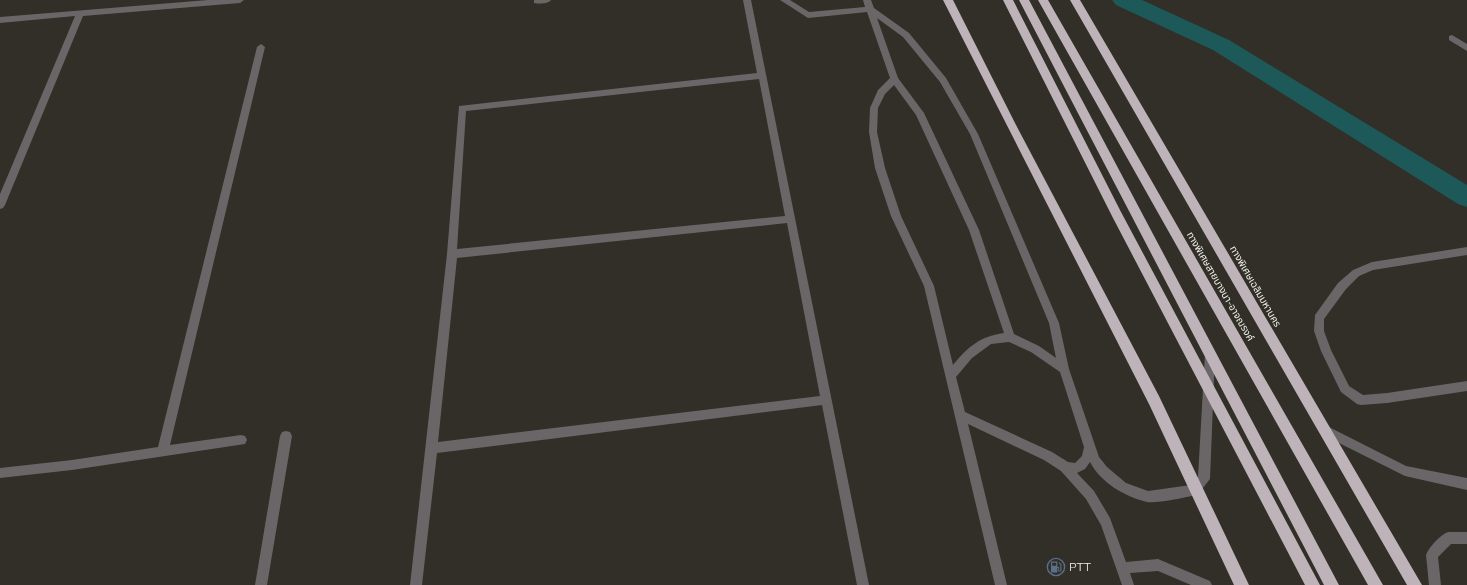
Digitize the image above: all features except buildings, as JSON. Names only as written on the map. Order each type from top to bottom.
[{"type":"highway","points":[[948,0],[1010,124],[1154,400],[1242,585]]},
{"type":"highway","points":[[1008,0],[1117,215],[1313,585]]},
{"type":"highway","points":[[1024,0],[1332,585]]},
{"type":"highway","name":"ทางพิเศษสายบางนา-อาจณรงค์","points":[[1043,0],[1376,585]]},
{"type":"highway","name":"ทางพิเศษเฉลิมมหานคร","points":[[1075,0],[1415,585]]},
{"type":"street","points":[[0,20],[240,0]]},
{"type":"street","points":[[537,1],[547,0]]},
{"type":"street","points":[[747,0],[863,585]]},
{"type":"street","points":[[784,0],[808,15],[868,4],[906,35],[943,80],[974,134],[1054,323],[1064,368],[1095,460],[1103,471],[1122,487],[1148,497],[1194,490],[1204,479],[1210,353]]},
{"type":"street","points":[[868,4],[894,79],[920,113],[971,224],[1010,336]]},
{"type":"street","points":[[0,205],[80,13]]},
{"type":"street","points":[[1452,38],[1467,48]]},
{"type":"street","points":[[163,451],[261,47]]},
{"type":"street","points":[[416,585],[452,254],[462,108],[762,76]]},
{"type":"street","points":[[894,79],[881,92],[874,108],[873,132],[880,168],[896,216],[929,286],[1001,585]]},
{"type":"street","points":[[452,254],[790,219]]},
{"type":"street","points":[[1467,251],[1372,266],[1356,273],[1342,286],[1319,318],[1319,331],[1329,357],[1345,389],[1361,400],[1387,398],[1467,386]]},
{"type":"street","points":[[950,376],[968,354],[989,340],[1010,336],[1035,349],[1064,368]]},
{"type":"street","points":[[432,448],[826,400]]},
{"type":"street","points":[[959,415],[1048,456],[1065,467],[1090,495],[1106,522],[1128,585]]},
{"type":"street","points":[[1325,430],[1405,471],[1467,484]]},
{"type":"street","points":[[261,585],[286,436]]},
{"type":"street","points":[[0,473],[72,465],[241,440]]},
{"type":"street","points":[[1065,467],[1076,468],[1082,464],[1089,456],[1090,447]]},
{"type":"street","points":[[1435,585],[1432,555],[1448,538],[1467,538]]},
{"type":"street","points":[[1122,568],[1158,565],[1206,585]]},
{"type":"waterway","points":[[1123,0],[1221,45],[1467,197]]},
{"type":"place","name":"PTT","points":[[1056,567]]}]
